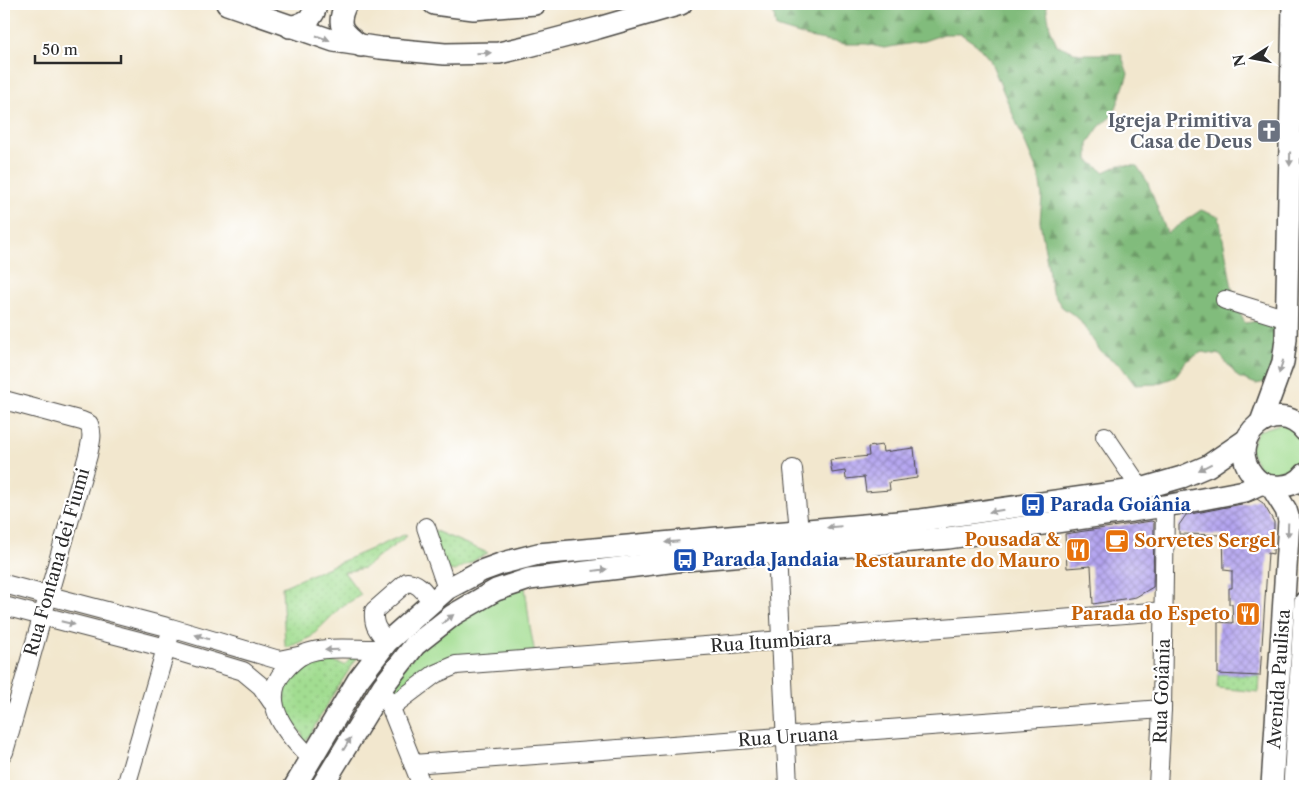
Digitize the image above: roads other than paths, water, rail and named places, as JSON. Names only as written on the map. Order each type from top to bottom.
[{"type":"main road","points":[[227,4],[334,42],[445,54],[499,53],[598,28],[681,4]]},
{"type":"main road","points":[[290,27],[301,24],[311,18],[317,6],[316,4]]},
{"type":"main road","points":[[346,4],[340,15],[342,28],[346,35],[361,46]]},
{"type":"main road","points":[[434,4],[474,8],[535,4]]},
{"type":"main road","points":[[1261,422],[1283,362],[1286,319],[1293,4]]},
{"type":"main road","points":[[295,786],[358,680],[384,646],[439,595],[488,568],[538,554],[921,520],[1141,488],[1182,477],[1208,466],[1246,440],[1249,433],[1261,422],[1274,417],[1288,418],[1300,425],[1305,431]]},
{"type":"main road","name":"Avenida Paulista","points":[[1246,440],[1244,450],[1247,465],[1254,477],[1266,484],[1286,510],[1288,520],[1272,786]]},
{"type":"main road","points":[[322,786],[383,686],[415,645],[453,615],[496,590],[528,579],[685,560],[948,538],[1166,506],[1245,491],[1266,484],[1282,487],[1293,484],[1305,474]]},
{"type":"main road","name":"Avenida Paulista","points":[[1294,786],[1302,704],[1305,602]]},
{"type":"street","points":[[1225,300],[1286,319]]},
{"type":"street","name":"Rua Fontana dei Fiumi","points":[[4,400],[82,421],[89,424],[92,430],[92,440],[4,752]]},
{"type":"street","points":[[1105,436],[1141,488]]},
{"type":"street","points":[[793,469],[799,530]]},
{"type":"street","name":"Rua Goiânia","points":[[1158,786],[1165,612],[1166,506]]},
{"type":"street","points":[[426,527],[439,595]]},
{"type":"street","points":[[777,553],[788,786]]},
{"type":"street","points":[[4,584],[171,628],[279,660],[322,650],[384,646],[376,628],[374,611],[407,582],[415,582],[439,595]]},
{"type":"street","points":[[4,606],[166,648],[243,672],[261,686],[272,702],[282,724],[297,745],[312,759]]},
{"type":"street","name":"Rua Itumbiara","points":[[391,707],[435,674],[456,665],[1165,612]]},
{"type":"street","points":[[126,786],[171,628]]},
{"type":"street","points":[[272,702],[280,676],[290,664],[304,655]]},
{"type":"street","points":[[383,686],[422,786]]},
{"type":"street","name":"Rua Uruana","points":[[413,764],[1162,709]]},
{"type":"place","name":"Igreja Primitiva Casa de Deus","points":[[1269,131]]},
{"type":"place","name":"Parada Goiânia","points":[[1033,505]]},
{"type":"place","name":"Sorvetes Sergel","points":[[1117,541]]},
{"type":"place","name":"Pousada & Restaurante do Mauro","points":[[1078,550]]},
{"type":"place","name":"Parada Jandaia","points":[[685,560]]},
{"type":"place","name":"Parada do Espeto","points":[[1248,614]]}]
